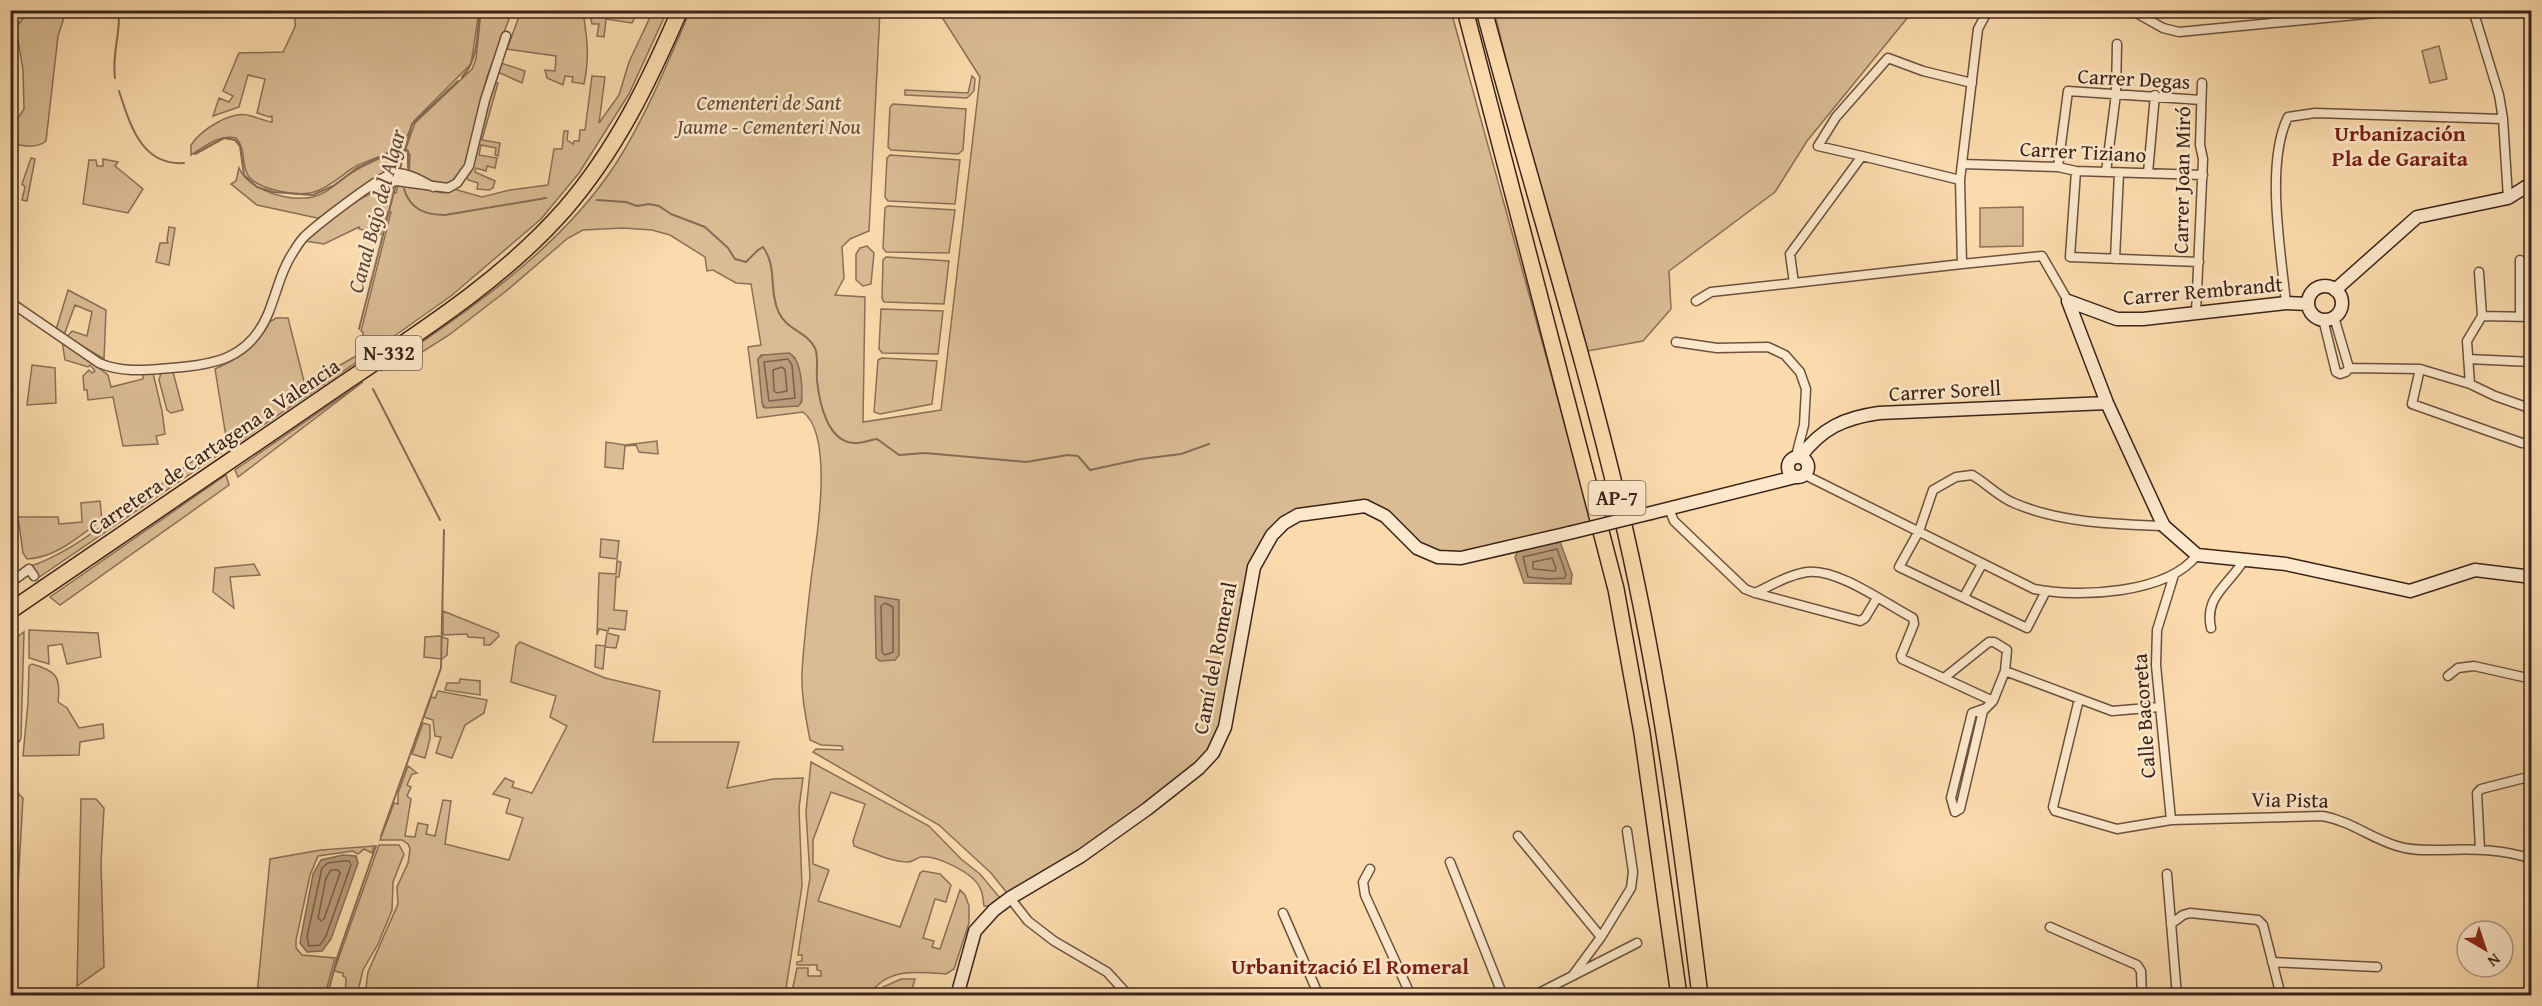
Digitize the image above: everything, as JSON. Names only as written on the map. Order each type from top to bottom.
[{"type":"highway","name":"Carretera de Cartagena a Valencia","points":[[10,611],[451,310],[507,267],[566,208],[609,150],[643,93],[680,10]]},
{"type":"highway","name":"AP-7","points":[[1465,10],[1616,589],[1642,732],[1679,996]]},
{"type":"highway","name":"AP-7","points":[[1484,10],[1600,430],[1625,530],[1665,732],[1681,833],[1700,996]]},
{"type":"street","points":[[1962,264],[1960,180],[1978,29],[1988,10]]},
{"type":"street","points":[[2130,10],[2163,28],[2180,32],[2408,10]]},
{"type":"street","points":[[2474,10],[2504,119],[2508,198]]},
{"type":"street","points":[[10,302],[99,363],[112,369],[209,365],[225,360],[239,350],[261,327],[286,265],[303,238],[365,192],[396,181],[448,188],[465,172],[488,91],[507,36]]},
{"type":"street","points":[[2106,172],[2116,94],[2117,44]]},
{"type":"street","points":[[1960,180],[1818,146],[1836,117],[1888,58],[1923,71],[1972,83]]},
{"type":"street","name":"Carrer Joan Miró","points":[[2196,313],[2204,159],[2200,146],[2202,83]]},
{"type":"street","name":"Carrer Degas","points":[[2058,167],[2068,91],[2155,95],[2201,100]]},
{"type":"street","points":[[2148,173],[2155,95]]},
{"type":"street","points":[[2286,303],[2276,196],[2281,131],[2288,117],[2315,113],[2504,119]]},
{"type":"street","points":[[1794,283],[1790,254],[1862,156]]},
{"type":"street","name":"Carrer Tiziano","points":[[1962,164],[2203,175]]},
{"type":"street","points":[[2076,171],[2070,257],[2199,262]]},
{"type":"street","points":[[2115,259],[2119,172]]},
{"type":"street","points":[[2335,290],[2417,217],[2508,198],[2532,183]]},
{"type":"street","points":[[1696,301],[1711,292],[2042,256],[2068,301],[2107,403],[2164,526],[2197,555],[2286,564],[2410,591],[2475,570],[2532,577]]},
{"type":"street","points":[[2520,260],[2520,315]]},
{"type":"street","points":[[2470,384],[2467,340],[2482,316],[2479,272]]},
{"type":"street","points":[[2328,286],[2335,290],[2341,299],[2341,305],[2328,318],[2311,313],[2308,304],[2309,296],[2318,287],[2328,286]]},
{"type":"street","name":"Carrer Rembrandt","points":[[2068,301],[2117,319],[2143,319],[2286,303],[2308,304]]},
{"type":"street","points":[[2482,316],[2532,317]]},
{"type":"street","points":[[2328,318],[2336,372],[2340,374],[2349,368],[2420,369],[2470,384],[2494,396],[2532,409]]},
{"type":"street","points":[[2328,318],[2349,368]]},
{"type":"street","points":[[1676,342],[1717,348],[1768,347],[1785,356],[1800,372],[1806,389],[1804,425],[1789,473],[1919,531],[2034,589],[2061,594],[2125,589],[2174,575],[2188,566],[2197,555]]},
{"type":"street","points":[[2468,359],[2532,362]]},
{"type":"street","points":[[2420,369],[2412,404],[2522,443],[2532,442]]},
{"type":"street","name":"Carrer Sorell","points":[[1769,484],[1832,426],[1851,417],[1879,413],[2107,403]]},
{"type":"street","points":[[1794,460],[1805,460],[1808,466],[1800,476]]},
{"type":"street","points":[[2046,591],[2027,628],[1899,567],[1919,531],[1933,490],[1956,477],[1972,475],[2011,502],[2043,514],[2099,522],[2164,526]]},
{"type":"street","name":"Camí del Romeral","points":[[957,996],[975,931],[994,910],[1010,898],[1082,856],[1110,836],[1191,775],[1213,753],[1225,727],[1254,567],[1272,535],[1291,518],[1350,507],[1372,508],[1385,516],[1417,548],[1427,553],[1461,558],[1800,476]]},
{"type":"street","points":[[1669,509],[1674,521],[1745,589],[1777,600],[1860,621],[1870,611],[1877,598]]},
{"type":"street","points":[[2211,628],[2209,612],[2211,602],[2244,560]]},
{"type":"street","points":[[1964,597],[1982,564]]},
{"type":"street","points":[[1758,594],[1774,584],[1808,572],[1829,574],[1912,618],[1914,624],[1901,656],[1902,659],[1993,701]]},
{"type":"street","points":[[10,583],[32,573]]},
{"type":"street","name":"Calle Bacoreta","points":[[2171,820],[2156,665],[2157,630],[2174,575]]},
{"type":"street","points":[[1774,584],[1771,592],[1777,600]]},
{"type":"street","points":[[1944,678],[1989,642],[1994,642],[2007,650],[2005,671],[1993,701],[1984,710],[1972,713],[1951,798],[1955,812],[1960,809],[1984,710]]},
{"type":"street","points":[[2448,676],[2458,669],[2474,666],[2532,679]]},
{"type":"street","points":[[2005,671],[2112,711],[2160,707]]},
{"type":"street","name":"Via Pista","points":[[2079,699],[2053,807],[2055,811],[2117,828],[2202,818],[2324,816],[2342,820],[2396,846],[2416,850],[2480,849],[2517,854],[2532,859]]},
{"type":"street","points":[[2532,753],[2532,768]]},
{"type":"street","points":[[2480,849],[2477,794],[2481,789],[2532,776]]},
{"type":"street","points":[[1573,975],[1601,937],[1631,888],[1633,872],[1627,831]]},
{"type":"street","points":[[1518,836],[1601,937]]},
{"type":"street","points":[[1450,862],[1503,996]]},
{"type":"street","points":[[1370,869],[1363,882],[1365,895],[1411,996]]},
{"type":"street","points":[[2168,874],[2177,996]]},
{"type":"street","points":[[1010,898],[1028,921],[1053,941],[1107,972],[1129,996]]},
{"type":"street","points":[[1283,913],[1319,996]]},
{"type":"street","points":[[2171,924],[2183,915],[2190,914],[2258,920],[2263,925],[2281,996]]},
{"type":"street","points":[[2049,927],[2136,965],[2140,971],[2142,996]]},
{"type":"street","points":[[1533,996],[1637,943]]},
{"type":"street","points":[[2272,962],[2377,967]]},
{"type":"green space","points":[[589,10],[638,11],[632,23],[606,19],[604,37],[597,36],[599,24],[592,24]]},
{"type":"green space","points":[[14,11],[66,11],[58,36],[46,141],[33,146],[11,143],[11,129],[24,109],[23,70],[16,28],[25,15]]},
{"type":"green space","points":[[295,11],[479,11],[471,64],[414,121],[402,147],[396,147],[358,165],[320,190],[299,194],[270,189],[254,182],[246,172],[241,147],[236,138],[218,139],[191,155],[191,145],[196,139],[209,127],[226,118],[243,115],[272,122],[272,116],[257,113],[265,79],[248,75],[239,107],[213,116],[219,98],[229,102],[233,96],[223,91],[239,53],[283,52],[295,27]]},
{"type":"green space","points":[[481,11],[512,11],[487,77],[464,167],[451,182],[439,184],[409,174],[410,155],[406,148],[415,123],[472,69],[476,59]]},
{"type":"green space","points":[[521,11],[583,11],[587,39],[584,84],[572,82],[573,77],[565,76],[563,85],[547,78],[545,70],[555,71],[556,56],[507,49]]},
{"type":"green space","points":[[653,11],[667,11],[629,94],[579,173],[541,219],[451,296],[363,358],[363,332],[361,331],[391,212],[388,212],[381,234],[359,229],[359,227],[324,244],[305,241],[359,200],[394,186],[392,192],[396,193],[398,184],[443,193],[454,189],[482,197],[510,190],[548,185],[554,149],[562,149],[564,131],[568,131],[567,140],[573,144],[574,141],[579,141],[580,130],[585,130],[592,76],[605,77],[599,123],[619,95],[629,62]]},
{"type":"green space","name":"Cementeri de Sant Jaume - Cementeri Nou","points":[[690,11],[880,11],[869,231],[850,239],[842,247],[844,278],[835,295],[865,297],[863,422],[941,410],[980,77],[938,11],[1451,11],[1592,523],[1468,553],[1446,554],[1427,548],[1413,539],[1375,505],[1301,510],[1249,569],[1240,601],[1243,602],[1221,728],[1215,743],[1199,762],[1084,849],[1007,893],[991,873],[939,825],[813,752],[816,749],[843,750],[842,746],[821,745],[810,740],[802,689],[805,635],[820,512],[821,464],[818,442],[812,424],[803,412],[757,418],[748,347],[761,345],[751,284],[736,283],[713,270],[707,271],[705,257],[670,235],[652,230],[623,228],[583,230],[568,238],[505,292],[449,335],[408,361],[380,371],[509,278],[568,224],[594,194],[617,162],[638,125]],"holes":[[[761,355],[795,358],[802,401],[798,406],[763,407],[758,359]]]},
{"type":"green space","points":[[1494,11],[1913,11],[1807,141],[1775,192],[1669,271],[1671,309],[1643,341],[1588,351],[1516,99]]},
{"type":"green space","points":[[2439,46],[2447,79],[2430,83],[2422,51]]},
{"type":"green space","points":[[501,63],[525,71],[522,83],[498,72]]},
{"type":"green space","points":[[972,76],[975,79],[974,91],[967,98],[905,95],[905,90],[968,93]]},
{"type":"green space","points":[[495,83],[498,83],[482,140],[500,143],[498,156],[495,155],[496,148],[481,145],[479,155],[497,158],[495,168],[487,166],[486,171],[476,168],[475,172],[495,181],[493,188],[489,190],[477,189],[478,183],[468,180],[467,177]]},
{"type":"green space","points":[[893,104],[966,109],[963,150],[958,154],[891,150],[888,147],[890,107]]},
{"type":"green space","points":[[400,150],[396,170],[325,216],[317,218],[257,205],[231,184],[236,181],[239,168],[252,183],[271,193],[293,198],[313,197],[364,166]]},
{"type":"green space","points":[[890,155],[960,160],[955,204],[888,201],[885,197],[887,158]]},
{"type":"green space","points":[[31,158],[35,159],[27,201],[22,200],[25,187],[22,184]]},
{"type":"green space","points":[[103,159],[118,162],[115,166],[143,189],[128,213],[83,204],[89,160],[96,160],[97,166],[103,166]]},
{"type":"green space","points":[[888,206],[955,210],[949,253],[886,252],[883,248],[885,208]]},
{"type":"green space","points":[[2023,207],[2023,246],[1980,247],[1980,208]]},
{"type":"green space","points":[[169,227],[175,228],[169,265],[156,262],[160,243],[168,243]]},
{"type":"green space","points":[[867,246],[874,253],[871,284],[863,286],[856,280],[856,254],[860,248]]},
{"type":"green space","points":[[886,257],[949,261],[944,304],[884,302],[882,298],[883,260]]},
{"type":"green space","points":[[68,290],[106,310],[104,359],[67,337],[72,331],[87,336],[92,312],[75,305],[64,335],[56,330]]},
{"type":"green space","points":[[881,309],[943,311],[938,354],[882,353],[879,349]]},
{"type":"green space","points":[[276,318],[288,318],[305,385],[356,356],[357,362],[228,449],[215,369],[233,360],[248,348],[268,323]]},
{"type":"green space","points":[[62,341],[108,375],[111,387],[143,379],[143,373],[153,373],[165,434],[156,436],[158,444],[123,446],[113,397],[88,400],[87,390],[84,390],[83,376],[89,370],[92,373],[95,371],[90,365],[88,367],[65,360]]},
{"type":"green space","points":[[882,358],[937,361],[932,404],[880,414],[874,412],[878,360]]},
{"type":"green space","points":[[32,365],[55,368],[56,403],[27,405]]},
{"type":"green space","points":[[173,372],[183,410],[171,413],[167,410],[159,380],[161,373]]},
{"type":"green space","points":[[363,382],[238,477],[235,470]]},
{"type":"green space","points":[[218,441],[221,453],[38,578],[31,566],[55,556],[89,535],[171,478]]},
{"type":"green space","points":[[657,441],[658,454],[639,452],[636,445],[625,446],[623,469],[605,467],[606,442],[625,445]]},
{"type":"green space","points":[[226,475],[229,485],[60,605],[50,597]]},
{"type":"green space","points":[[100,501],[102,520],[76,539],[48,555],[27,559],[23,553],[18,517],[58,517],[59,524],[82,522],[81,503]]},
{"type":"green space","points":[[601,539],[619,541],[617,559],[600,557]]},
{"type":"green space","points":[[617,561],[621,562],[619,577],[616,577],[614,610],[627,611],[625,630],[599,629],[597,635],[599,573],[616,574]]},
{"type":"green space","points":[[254,564],[260,575],[230,577],[234,608],[213,592],[215,568]]},
{"type":"green space","points":[[443,611],[498,633],[499,636],[490,645],[484,645],[484,638],[468,637],[467,634],[443,635]]},
{"type":"green space","points":[[29,630],[98,633],[101,657],[67,664],[62,644],[48,646],[49,664],[29,658]]},
{"type":"green space","points":[[24,632],[21,738],[19,742],[11,742],[11,641]]},
{"type":"green space","points":[[607,633],[619,636],[616,648],[605,647],[603,669],[595,667],[596,645],[605,646]]},
{"type":"green space","points":[[439,636],[448,639],[447,655],[442,659],[424,657],[425,637]]},
{"type":"green space","points":[[520,642],[605,678],[660,691],[653,742],[739,742],[727,788],[773,779],[803,778],[799,808],[802,886],[785,995],[365,995],[368,972],[398,904],[397,887],[408,863],[410,849],[408,844],[402,840],[380,840],[394,803],[398,804],[398,793],[408,766],[417,773],[412,774],[407,785],[411,787],[407,796],[411,799],[405,836],[415,837],[418,823],[428,825],[426,834],[435,836],[443,800],[451,801],[445,844],[509,860],[523,818],[506,813],[510,799],[493,794],[505,778],[514,782],[512,787],[532,793],[567,726],[550,717],[556,696],[511,682],[516,646]]},
{"type":"green space","points":[[32,664],[47,669],[56,676],[59,686],[58,702],[67,708],[79,728],[103,724],[104,738],[80,742],[79,755],[23,756],[29,666]]},
{"type":"green space","points":[[460,679],[480,681],[480,695],[445,690],[447,683],[459,683]]},
{"type":"green space","points":[[438,691],[487,700],[484,713],[465,725],[452,758],[436,753],[441,737],[435,736],[433,720],[424,717],[431,697],[435,698]]},
{"type":"green space","points":[[423,723],[430,725],[430,739],[425,758],[412,754]]},
{"type":"green space","points":[[18,757],[15,785],[23,798],[11,991],[10,758]]},
{"type":"green space","points":[[811,762],[929,826],[961,859],[980,874],[1001,899],[991,906],[984,906],[982,892],[976,882],[963,871],[945,862],[928,857],[921,857],[910,862],[895,861],[854,846],[853,841],[865,804],[831,792],[813,840],[813,864],[829,870],[818,901],[900,927],[920,873],[923,871],[940,874],[951,885],[946,902],[935,899],[923,938],[934,941],[932,947],[940,949],[960,890],[965,895],[969,906],[969,923],[954,969],[946,974],[914,972],[894,976],[877,986],[870,995],[791,996],[797,968],[808,968],[808,976],[821,976],[817,965],[797,965],[797,962],[802,961],[802,955],[798,955],[810,877],[806,812]]},
{"type":"green space","points":[[81,799],[96,799],[104,808],[101,863],[104,967],[77,986]]},
{"type":"green space","points":[[379,845],[399,845],[404,854],[393,882],[392,910],[378,944],[363,970],[357,995],[345,995],[346,978],[343,973],[334,971]]},
{"type":"green space","points":[[374,846],[372,853],[364,849],[358,854],[353,851],[318,856],[310,875],[296,948],[302,955],[335,958],[325,995],[257,995],[270,859],[321,850]]},
{"type":"green space","points":[[901,979],[915,979],[910,995],[876,995],[883,987]]},
{"type":"water","points":[[789,353],[799,368],[802,383],[801,403],[798,406],[765,408],[762,403],[758,359],[763,355]]},
{"type":"water","points":[[1560,542],[1572,574],[1571,584],[1524,583],[1515,557],[1518,551]]},
{"type":"water","points":[[875,596],[899,600],[899,655],[895,660],[880,661],[876,658]]},
{"type":"water","points":[[343,855],[356,856],[358,863],[331,939],[322,951],[307,952],[300,943],[313,874],[321,860]]},
{"type":"waterway","points":[[10,28],[24,10]]},
{"type":"waterway","points":[[111,10],[119,17],[114,63],[115,78]]},
{"type":"waterway","name":"Canal Bajo del Algar","points":[[462,77],[472,62],[480,10]]},
{"type":"waterway","name":"Canal Bajo del Algar","points":[[400,169],[412,124],[458,81]]},
{"type":"waterway","points":[[119,91],[133,129],[147,150],[157,158],[184,163]]},
{"type":"waterway","points":[[195,154],[224,138],[235,140],[240,146],[244,175],[257,187],[273,192],[313,195],[333,186],[357,168],[399,148],[408,151],[408,168]]},
{"type":"waterway","name":"Canal Bajo del Algar","points":[[359,329],[396,184]]},
{"type":"waterway","points":[[404,189],[410,202],[419,210],[438,215],[546,198]]},
{"type":"waterway","points":[[597,200],[626,202],[637,206],[649,204],[659,206],[671,214],[705,227],[728,248],[735,259],[746,262],[763,247],[768,255],[772,271],[774,296],[779,313],[787,324],[807,338],[815,348],[822,409],[831,428],[845,441],[857,443],[877,439],[899,455],[925,453],[1026,462],[1068,455],[1078,456],[1090,470],[1141,459],[1181,454],[1209,444]]},
{"type":"waterway","name":"Canal Bajo del Algar","points":[[373,389],[440,520]]},
{"type":"waterway","name":"Canal Bajo del Algar","points":[[381,836],[441,668],[444,530]]},
{"type":"waterway","name":"Canal Bajo del Algar","points":[[327,996],[338,955],[376,846]]},
{"type":"district","name":"Urbanización Pla de Garaita","points":[[2400,146]]},
{"type":"district","name":"Urbanització El Romeral","points":[[1350,966]]}]
